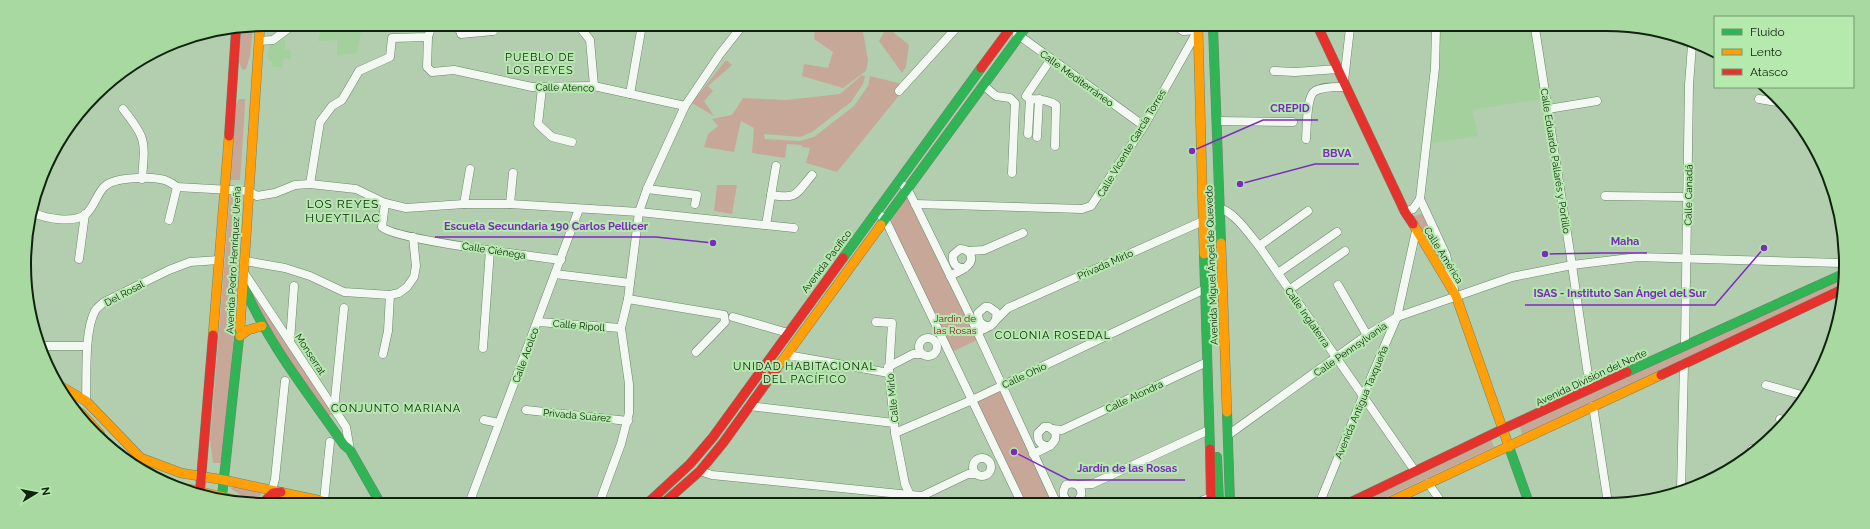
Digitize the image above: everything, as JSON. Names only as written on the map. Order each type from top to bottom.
[{"type":"main road","name":"Avenida Pedro Henríquez Ureña","points":[[200,489],[224,190],[244,82],[259,41],[260,31]]},
{"type":"main road","name":"Avenida Pacífico","points":[[653,498],[690,464],[737,404],[1009,31]]},
{"type":"main road","points":[[669,498],[700,471],[748,409],[907,188],[1022,31]]},
{"type":"main road","name":"Avenida Miguel Ángel de Quevedo","points":[[1198,31],[1211,498]]},
{"type":"main road","name":"Avenida Miguel Ángel de Quevedo","points":[[1213,31],[1221,209],[1222,287],[1230,498]]},
{"type":"main road","name":"Calle América","points":[[1319,31],[1404,212],[1456,296],[1527,498]]},
{"type":"main road","name":"Avenida Pedro Henríquez Ureña","points":[[222,494],[240,336],[244,287],[248,191],[244,82],[236,33]]},
{"type":"main road","name":"Avenida División del Norte","points":[[1360,498],[1590,389],[1839,276]]},
{"type":"main road","name":"Monserrat","points":[[244,287],[252,309],[262,326],[344,444],[350,450],[377,498]]},
{"type":"main road","points":[[1396,498],[1837,292]]},
{"type":"main road","points":[[240,336],[255,327],[262,326]]},
{"type":"main road","points":[[68,390],[86,401],[141,458],[181,473],[224,480],[309,498]]},
{"type":"main road","points":[[737,404],[748,409]]},
{"type":"main road","points":[[1208,430],[1216,455],[1219,498]]},
{"type":"main road","points":[[267,498],[276,491]]},
{"type":"street","points":[[259,41],[273,40],[286,31]]},
{"type":"street","points":[[310,184],[320,122],[332,106],[342,100],[359,71],[390,57],[392,38],[428,38],[430,31]]},
{"type":"street","points":[[460,31],[461,34],[493,31]]},
{"type":"street","points":[[583,31],[590,40],[594,86]]},
{"type":"street","points":[[630,94],[641,31]]},
{"type":"street","points":[[601,498],[622,444],[628,421],[630,403],[621,328],[628,299],[639,212],[647,189],[685,106],[720,54],[738,31]]},
{"type":"street","points":[[899,91],[953,31]]},
{"type":"street","name":"Calle Mediterráneo","points":[[1014,31],[1144,126]]},
{"type":"street","name":"Calle Vicente García Torres","points":[[915,204],[1082,209],[1091,206],[1144,126],[1196,31]]},
{"type":"street","points":[[1306,139],[1308,108],[1312,94],[1316,90],[1345,85],[1350,31]]},
{"type":"street","points":[[1404,212],[1413,209],[1420,199],[1435,68],[1436,31]]},
{"type":"street","name":"Calle Eduardo Pallarés y Portillo","points":[[1535,31],[1590,389]]},
{"type":"street","name":"Calle Atenco","points":[[428,38],[427,67],[432,72],[454,70],[542,88],[594,86],[685,106]]},
{"type":"street","name":"Calle Canadá","points":[[1685,345],[1689,85],[1692,48]]},
{"type":"street","points":[[1051,59],[1027,94],[1027,97],[1054,103],[1056,105],[1055,146]]},
{"type":"street","points":[[1274,71],[1295,72],[1338,69]]},
{"type":"street","points":[[983,85],[996,96],[1010,98],[1015,103],[1012,173]]},
{"type":"street","points":[[542,88],[538,124],[548,135],[572,142]]},
{"type":"street","points":[[1028,134],[1034,99]]},
{"type":"street","points":[[1034,99],[1037,137]]},
{"type":"street","points":[[1759,99],[1773,101]]},
{"type":"street","points":[[1548,109],[1596,101]]},
{"type":"street","points":[[123,109],[138,128],[145,148],[142,179]]},
{"type":"street","points":[[1217,121],[1293,122]]},
{"type":"street","points":[[766,225],[776,166]]},
{"type":"street","points":[[464,204],[470,169]]},
{"type":"street","points":[[510,204],[513,173]]},
{"type":"street","points":[[771,195],[789,198],[796,195],[812,175]]},
{"type":"street","points":[[79,259],[85,214],[104,186],[112,181],[142,179],[160,179],[170,182],[177,187],[248,191],[257,196],[275,193],[295,185],[310,184],[356,189],[386,203],[406,208],[464,204],[510,204],[639,212],[794,228]]},
{"type":"street","points":[[898,182],[907,188],[942,258],[1054,498]]},
{"type":"street","points":[[169,220],[177,187]]},
{"type":"street","points":[[647,189],[697,195],[696,204]]},
{"type":"street","points":[[1605,196],[1688,197]]},
{"type":"street","points":[[1420,199],[1446,255],[1456,296]]},
{"type":"street","name":"Calle Ciénega","points":[[386,203],[383,228],[413,237],[561,260]]},
{"type":"street","name":"Calle Acolco","points":[[471,498],[579,209]]},
{"type":"street","name":"Calle Inglaterra","points":[[1221,209],[1226,210],[1233,215],[1259,246],[1415,472]]},
{"type":"street","points":[[1259,246],[1308,211]]},
{"type":"street","points":[[876,212],[885,219],[1019,498]]},
{"type":"street","points":[[36,214],[44,218],[61,220],[85,214]]},
{"type":"street","name":"Privada Mirlo","points":[[993,309],[1008,308],[1203,220]]},
{"type":"street","name":"Avenida Antigua Taxqueña","points":[[1322,498],[1362,396],[1397,317],[1416,231]]},
{"type":"street","points":[[1278,273],[1337,232]]},
{"type":"street","points":[[942,258],[960,249],[968,251],[984,250],[1023,234]]},
{"type":"street","points":[[245,261],[285,268],[310,276],[344,292],[390,295],[399,293],[407,287],[414,277],[416,266],[413,237]]},
{"type":"street","points":[[483,348],[490,250]]},
{"type":"street","points":[[950,276],[968,265],[984,250]]},
{"type":"street","points":[[956,251],[953,255],[955,265],[960,268],[968,265]]},
{"type":"street","points":[[968,251],[970,254],[968,265]]},
{"type":"street","points":[[1289,290],[1345,251]]},
{"type":"street","name":"Calle Pennsylvania","points":[[1228,435],[1366,335],[1397,317],[1512,276],[1572,265],[1638,257],[1839,263]]},
{"type":"street","name":"Del Rosal","points":[[86,401],[87,346],[96,310],[104,302],[170,270],[190,262],[219,260]]},
{"type":"street","name":"Monserrat","points":[[244,274],[346,427],[350,450]]},
{"type":"street","points":[[555,274],[630,283]]},
{"type":"street","points":[[1338,285],[1366,335]]},
{"type":"street","points":[[290,341],[294,286]]},
{"type":"street","name":"Calle Ohio","points":[[895,433],[972,400],[1205,289],[1222,287]]},
{"type":"street","points":[[383,354],[388,331],[390,295]]},
{"type":"street","points":[[628,299],[724,315],[725,322],[696,352]]},
{"type":"street","points":[[969,314],[981,309],[989,307],[996,312],[993,323],[985,326],[980,323],[978,314],[981,309]]},
{"type":"street","points":[[334,409],[344,308]]},
{"type":"street","name":"Privada Mirlo","points":[[977,332],[993,323],[1008,308]]},
{"type":"street","points":[[733,317],[788,333]]},
{"type":"street","name":"Calle Ripoll","points":[[538,322],[621,328]]},
{"type":"street","points":[[787,355],[889,370],[892,323],[876,322]]},
{"type":"street","points":[[913,354],[922,340],[940,333]]},
{"type":"street","points":[[930,338],[937,343],[937,351]]},
{"type":"street","points":[[919,344],[919,349],[922,354],[930,357],[946,346]]},
{"type":"street","points":[[46,346],[87,346]]},
{"type":"street","name":"Calle Mirlo","points":[[895,433],[889,370],[913,354],[922,354]]},
{"type":"street","name":"Calle Alondra","points":[[1062,430],[1207,362]]},
{"type":"street","points":[[1681,486],[1684,364]]},
{"type":"street","points":[[276,491],[275,479],[285,381]]},
{"type":"street","points":[[1766,385],[1800,394]]},
{"type":"street","points":[[1593,406],[1607,498]]},
{"type":"street","points":[[748,409],[894,423]]},
{"type":"street","name":"Privada Suárez","points":[[526,410],[628,421]]},
{"type":"street","points":[[484,420],[499,423]]},
{"type":"street","points":[[1026,437],[1041,429],[1049,427],[1052,429],[1062,430],[1053,443],[1034,454]]},
{"type":"street","points":[[1041,429],[1038,433],[1038,439],[1044,446],[1053,443],[1056,436],[1052,429]]},
{"type":"street","points":[[1052,493],[1066,485],[1092,484],[1208,430]]},
{"type":"street","points":[[895,433],[905,484],[910,495]]},
{"type":"street","points":[[323,498],[330,442]]},
{"type":"street","points":[[972,473],[975,460],[984,458],[997,451]]},
{"type":"street","points":[[984,458],[990,463],[991,471]]},
{"type":"street","points":[[922,498],[972,473],[984,477],[991,471],[1003,465]]},
{"type":"street","points":[[700,471],[712,475],[910,495],[918,498]]},
{"type":"street","points":[[1428,483],[1438,498]]},
{"type":"street","points":[[1079,498],[1092,484]]},
{"type":"street","points":[[1064,498],[1063,490],[1066,485]]},
{"type":"street","points":[[1078,485],[1081,488],[1078,498]]},
{"type":"shaded area","points":[[320,31],[362,31],[357,53],[337,56],[337,40],[318,41]]},
{"type":"shaded area","points":[[1436,31],[1536,31],[1547,98],[1472,110],[1478,136],[1427,144]]},
{"type":"shaded area","points":[[280,40],[285,40],[285,49],[290,50],[291,59],[283,58],[282,68],[272,66],[272,63],[268,59],[267,53],[270,46],[277,41],[279,42]]},
{"type":"green space","points":[[252,31],[250,56],[246,69],[242,70],[239,62],[241,32]]},
{"type":"green space","points":[[815,31],[863,31],[868,60],[866,71],[843,88],[802,76],[804,64],[828,68],[833,52],[814,39]]},
{"type":"green space","points":[[885,31],[892,31],[909,45],[906,67],[902,73],[879,41]]},
{"type":"green space","points":[[726,60],[732,65],[708,86],[713,91],[704,101],[714,116],[692,103]]},
{"type":"green space","points":[[862,75],[865,76],[863,84],[851,102],[812,132],[800,137],[764,135],[765,139],[800,141],[814,137],[854,106],[868,86],[870,76],[902,84],[910,82],[837,172],[806,163],[810,148],[803,147],[801,145],[787,144],[785,158],[752,153],[754,128],[741,121],[734,152],[704,147],[708,134],[718,126],[712,119],[732,115],[743,98],[786,100],[840,94]]},
{"type":"green space","points":[[239,99],[245,99],[240,180],[230,180],[234,108]]},
{"type":"green space","points":[[717,185],[737,185],[732,214],[714,211]]},
{"type":"green space","points":[[234,193],[239,195],[241,200],[237,299],[224,447],[220,463],[213,463],[210,440],[230,195]]},
{"type":"green space","name":"Jardin de las Rosas","points":[[908,196],[979,339],[952,352],[889,224]]},
{"type":"green space","points":[[1421,214],[1426,215],[1433,239],[1442,256],[1442,263],[1413,224],[1414,216]]},
{"type":"green space","points":[[1839,280],[1838,286],[1522,436],[1520,426]]},
{"type":"green space","points":[[255,297],[325,398],[333,414],[326,417],[255,308]]},
{"type":"green space","points":[[1002,389],[1051,498],[1021,498],[974,402]]},
{"type":"green space","points":[[1491,439],[1494,447],[1385,498],[1366,498]]},
{"type":"green space","points":[[233,485],[263,490],[259,498],[249,498],[245,497],[231,489]]},
{"type":"traffic: fast","points":[[881,225],[1023,31]]},
{"type":"traffic: fast","points":[[1213,31],[1221,243]]},
{"type":"traffic: fast","points":[[843,258],[981,68]]},
{"type":"traffic: fast","points":[[1204,254],[1210,449]]},
{"type":"traffic: fast","points":[[1627,372],[1839,276]]},
{"type":"traffic: fast","points":[[244,287],[277,349],[344,445],[350,450],[377,498]]},
{"type":"traffic: fast","points":[[222,494],[240,329]]},
{"type":"traffic: fast","points":[[1227,412],[1230,498]]},
{"type":"traffic: fast","points":[[1509,447],[1527,498]]},
{"type":"traffic: fast","points":[[1217,457],[1219,498]]},
{"type":"traffic: slow","points":[[240,329],[260,31]]},
{"type":"traffic: slow","points":[[1198,31],[1204,254]]},
{"type":"traffic: slow","points":[[213,335],[229,136]]},
{"type":"traffic: slow","points":[[1413,224],[1456,296],[1509,447]]},
{"type":"traffic: slow","points":[[777,368],[881,225]]},
{"type":"traffic: slow","points":[[1221,243],[1227,412]]},
{"type":"traffic: slow","points":[[240,336],[248,330],[262,326]]},
{"type":"traffic: slow","points":[[1398,498],[1661,375]]},
{"type":"traffic: slow","points":[[68,390],[86,401],[141,458],[181,473],[224,480],[308,498]]},
{"type":"traffic: jam","points":[[981,68],[1008,31]]},
{"type":"traffic: jam","points":[[1320,31],[1405,212],[1413,224]]},
{"type":"traffic: jam","points":[[229,136],[236,33]]},
{"type":"traffic: jam","points":[[653,498],[690,464],[713,437],[843,258]]},
{"type":"traffic: jam","points":[[1661,375],[1837,292]]},
{"type":"traffic: jam","points":[[200,489],[213,335]]},
{"type":"traffic: jam","points":[[669,498],[700,471],[723,443],[777,368]]},
{"type":"traffic: jam","points":[[1359,498],[1503,429],[1627,372]]},
{"type":"traffic: jam","points":[[1210,449],[1211,498]]},
{"type":"traffic: jam","points":[[268,498],[273,493],[281,492]]},
{"type":"place","name":"CREPID","points":[[1192,151]]},
{"type":"place","name":"BBVA","points":[[1240,184]]},
{"type":"place","name":"Escuela Secundaria 190 Carlos Pellicer","points":[[713,243]]},
{"type":"place","name":"ISAS - Instituto San Ángel del Sur","points":[[1764,248]]},
{"type":"place","name":"Maha","points":[[1545,254]]},
{"type":"place","name":"Jardín de las Rosas","points":[[1014,452]]},
{"type":"district","name":"PUEBLO DE LOS REYES","points":[[540,63]]},
{"type":"district","name":"LOS REYES HUEYTILAC","points":[[343,211]]},
{"type":"district","name":"COLONIA ROSEDAL","points":[[1053,335]]},
{"type":"district","name":"UNIDAD HABITACIONAL DEL PACÍFICO","points":[[805,372]]},
{"type":"district","name":"CONJUNTO MARIANA","points":[[396,408]]}]
